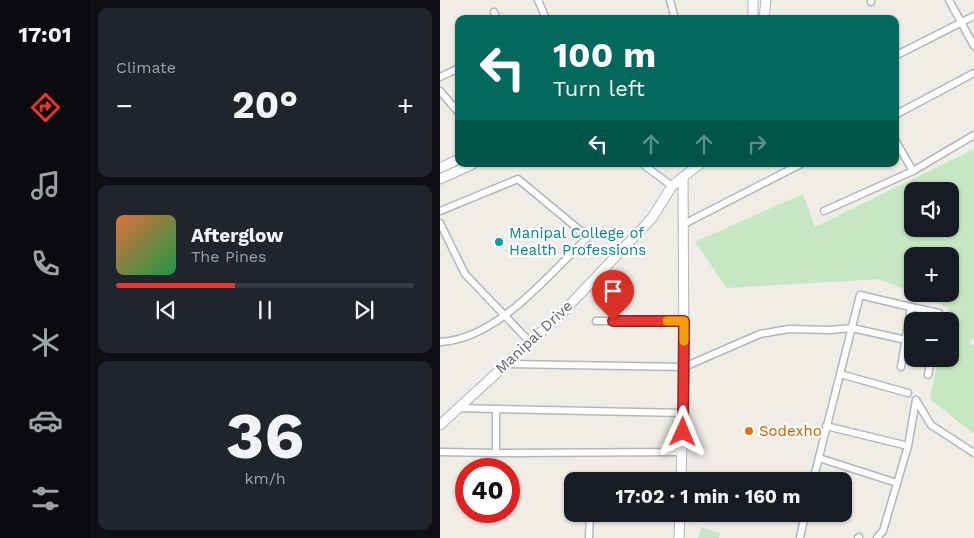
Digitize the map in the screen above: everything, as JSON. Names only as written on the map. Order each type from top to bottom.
[{"type":"street","points":[[538,0],[544,15]]},
{"type":"street","points":[[670,0],[674,15]]},
{"type":"street","points":[[753,0],[753,15]]},
{"type":"street","points":[[764,15],[766,0]]},
{"type":"street","points":[[949,0],[974,46]]},
{"type":"street","points":[[899,54],[974,16]]},
{"type":"street","points":[[440,78],[455,70]]},
{"type":"street","points":[[899,113],[974,73]]},
{"type":"street","points":[[440,91],[455,108]]},
{"type":"street","points":[[824,211],[913,170],[974,135]]},
{"type":"street","points":[[899,147],[913,170]]},
{"type":"street","points":[[440,168],[455,161]]},
{"type":"street","points":[[440,179],[466,167]]},
{"type":"street","points":[[646,167],[672,186]]},
{"type":"street","name":"Manipal Drive","points":[[440,425],[563,312],[652,218],[672,186],[696,167]]},
{"type":"street","points":[[682,224],[795,167]]},
{"type":"street","points":[[681,472],[684,367],[682,177]]},
{"type":"street","points":[[440,211],[518,179],[588,237],[506,316],[451,341],[440,342]]},
{"type":"street","points":[[440,223],[465,274],[530,342]]},
{"type":"street","points":[[815,472],[860,295],[934,312]]},
{"type":"street","points":[[910,312],[911,307]]},
{"type":"street","points":[[596,321],[684,321]]},
{"type":"street","points":[[506,364],[684,367],[760,334],[789,329],[830,330],[852,328],[904,340]]},
{"type":"street","points":[[901,367],[904,351]]},
{"type":"street","points":[[928,375],[930,367]]},
{"type":"street","points":[[840,374],[908,392]]},
{"type":"street","points":[[877,538],[883,535],[908,446],[916,400],[931,425],[974,454]]},
{"type":"street","points":[[458,408],[683,413]]},
{"type":"street","points":[[496,409],[496,453]]},
{"type":"street","points":[[826,426],[908,446]]},
{"type":"street","points":[[440,452],[682,452]]},
{"type":"street","points":[[819,458],[897,482]]},
{"type":"street","points":[[589,538],[590,522]]},
{"type":"street","points":[[679,538],[680,522]]},
{"type":"street","points":[[800,538],[804,522]]},
{"type":"green space","points":[[974,149],[974,337],[969,343],[974,346],[974,434],[930,399],[936,367],[959,367],[959,312],[948,312],[949,308],[934,302],[959,302],[959,247],[904,247],[904,290],[880,279],[727,288],[695,242],[803,194],[815,227],[904,183],[904,237],[959,237],[959,182],[907,182]]},
{"type":"green space","points":[[702,527],[720,534],[719,538],[698,538]]},
{"type":"slow traffic","points":[[667,321],[684,321],[684,341]]},
{"type":"place","name":"Manipal College of Health Professions","points":[[499,242]]},
{"type":"place","name":"Sodexho","points":[[749,431]]},
{"type":"route","points":[[613,321],[684,321],[683,432]]}]
